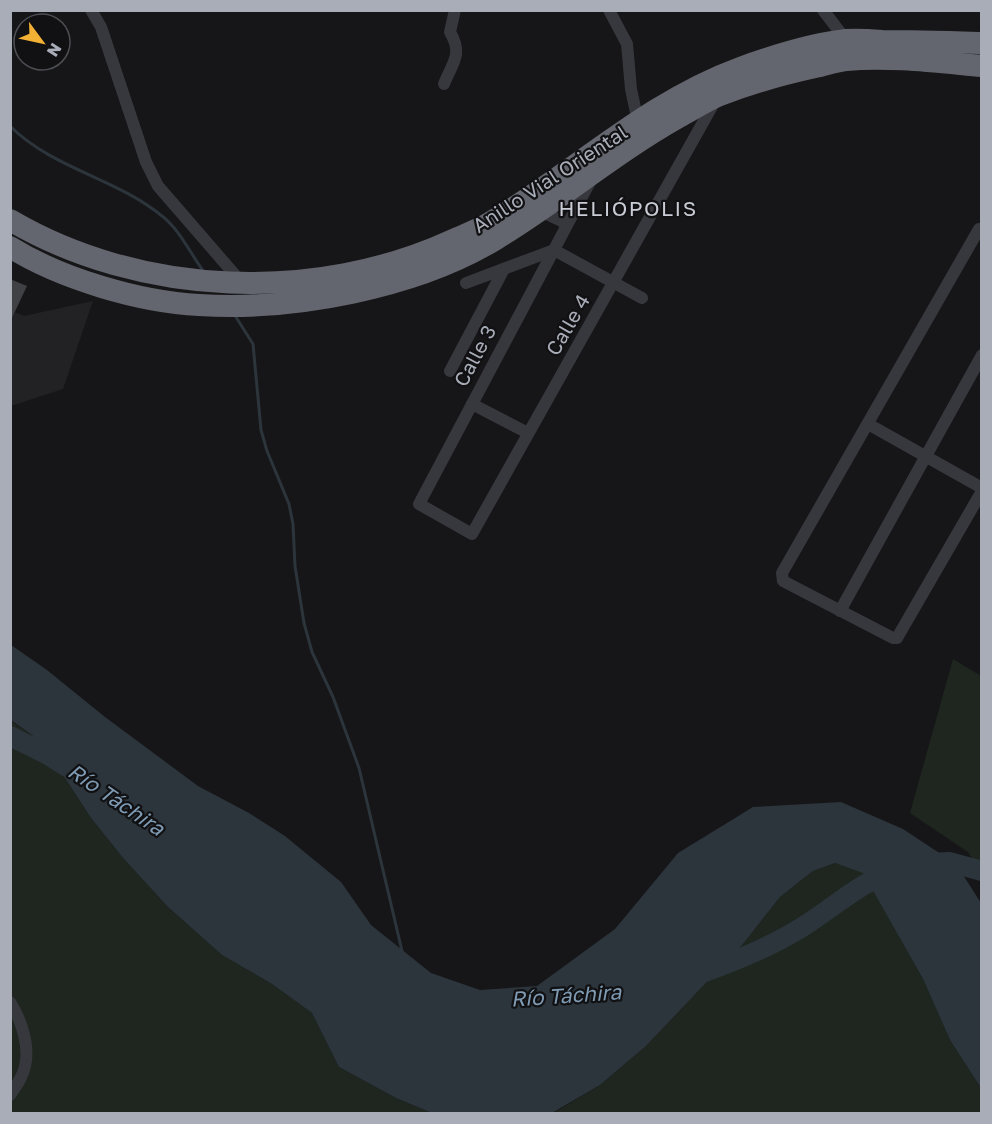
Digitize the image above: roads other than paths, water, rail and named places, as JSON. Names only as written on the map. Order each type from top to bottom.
[{"type":"highway","name":"Anillo Vial Oriental","points":[[10,220],[89,258],[173,277],[242,283],[357,273],[442,245],[490,223],[682,93],[737,69],[779,55],[846,40],[981,43]]},
{"type":"highway","name":"Anillo Vial Oriental","points":[[10,247],[50,268],[81,280],[132,294],[199,305],[242,305],[312,300],[350,293],[392,283],[445,264],[494,240],[540,211],[635,142],[718,96],[778,75],[845,60],[890,59],[981,66]]},
{"type":"street","points":[[91,10],[101,27],[146,162],[158,186],[242,283]]},
{"type":"street","points":[[444,84],[458,52],[450,32],[455,10]]},
{"type":"street","points":[[609,10],[627,44],[631,89],[638,122]]},
{"type":"street","points":[[823,10],[846,40]]},
{"type":"street","name":"Calle 4","points":[[472,534],[718,96]]},
{"type":"street","points":[[677,118],[697,134]]},
{"type":"street","name":"Calle 3","points":[[472,534],[419,504],[596,171]]},
{"type":"street","points":[[540,211],[562,221],[566,226]]},
{"type":"street","points":[[868,424],[981,490],[897,638],[783,581],[782,573],[979,229],[981,229]]},
{"type":"street","points":[[466,283],[554,250],[642,298]]},
{"type":"street","points":[[450,372],[504,269]]},
{"type":"street","points":[[840,611],[981,355]]},
{"type":"street","points":[[472,404],[528,433]]},
{"type":"street","points":[[10,1002],[24,1036],[26,1063],[10,1095]]},
{"type":"water","points":[[11,645],[198,786],[249,813],[285,836],[341,882],[371,925],[431,973],[480,990],[537,986],[615,929],[678,853],[753,807],[841,802],[903,829],[956,864],[981,903],[981,1088],[950,1040],[923,979],[863,873],[835,863],[813,871],[780,897],[743,944],[646,1046],[600,1085],[552,1113],[432,1113],[396,1098],[339,1067],[312,1013],[272,984],[222,955],[168,907],[123,858],[91,818],[65,778],[32,735],[11,720]]},
{"type":"waterway","points":[[10,126],[45,153],[125,192],[162,216],[180,235],[204,272]]},
{"type":"waterway","points":[[234,314],[253,344],[261,430],[267,451],[289,504],[293,524],[295,566],[304,623],[312,652],[333,697],[359,768],[402,951]]},
{"type":"waterway","name":"Río Táchira","points":[[10,736],[67,767]]},
{"type":"waterway","name":"Río Táchira","points":[[929,863],[949,862],[982,871]]},
{"type":"waterway","name":"Río Táchira","points":[[699,974],[779,941],[857,889],[892,872]]},
{"type":"district","name":"HELIÓPOLIS","points":[[628,209]]}]
